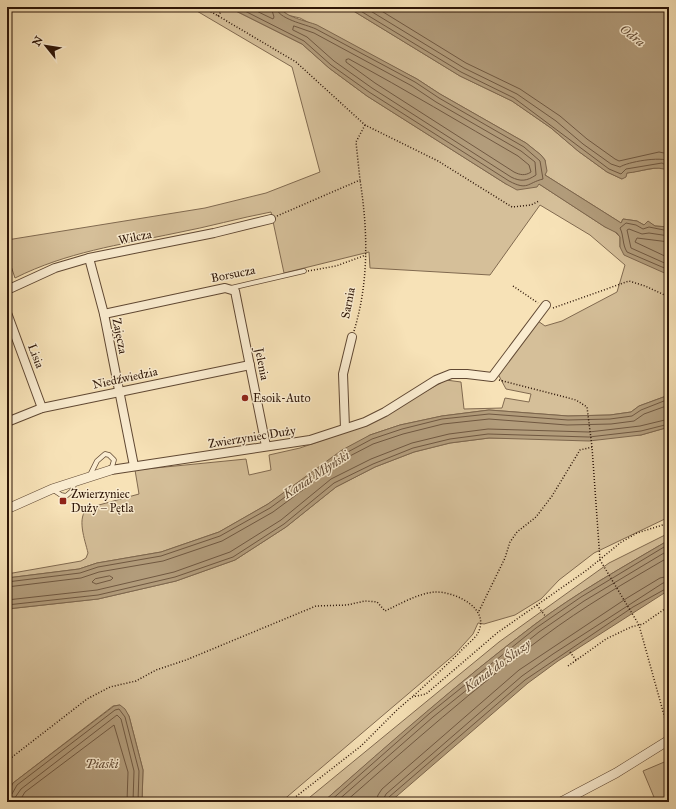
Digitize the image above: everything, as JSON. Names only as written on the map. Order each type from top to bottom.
[{"type":"street","name":"Wilcza","points":[[7,290],[55,268],[89,258],[214,233],[271,219]]},
{"type":"street","name":"Zajęcza","points":[[89,258],[104,314],[134,466]]},
{"type":"street","name":"Borsucza","points":[[104,314],[225,288],[231,288]]},
{"type":"street","name":"Jelenia","points":[[231,288],[235,291],[237,297],[266,446]]},
{"type":"street","points":[[492,377],[545,306]]},
{"type":"street","name":"Lisia","points":[[7,313],[42,408]]},
{"type":"street","name":"Sarnia","points":[[345,428],[343,374],[352,337]]},
{"type":"street","name":"Niedźwiedzia","points":[[7,422],[42,408],[250,365]]},
{"type":"street","name":"Zwierzyniec Duży","points":[[7,509],[52,488],[111,470],[266,446],[286,445],[310,440],[386,412],[436,380],[451,374],[492,377]]},
{"type":"street","points":[[561,802],[616,773],[669,740]]},
{"type":"lane","name":"Borsucza","points":[[231,288],[304,271]]},
{"type":"lane","points":[[90,476],[97,461],[105,454],[109,455],[114,460],[111,470]]},
{"type":"path","points":[[203,7],[296,62],[365,125],[438,161],[512,207],[531,205],[539,201]]},
{"type":"path","points":[[218,16],[224,7]]},
{"type":"path","name":"Sarnia","points":[[352,337],[361,305],[366,255],[365,217],[356,142],[365,125]]},
{"type":"path","points":[[271,219],[360,180]]},
{"type":"path","points":[[304,271],[336,266],[366,255]]},
{"type":"path","points":[[513,286],[545,306],[548,310],[629,281],[645,286],[669,298]]},
{"type":"path","points":[[492,377],[506,383],[576,400],[587,407],[592,447],[600,560],[639,625],[669,733]]},
{"type":"path","points":[[479,611],[505,558],[510,542],[517,532],[536,517],[552,496],[580,450],[592,447]]},
{"type":"path","points":[[412,698],[426,694],[497,633],[600,560],[620,543],[637,534],[669,523]]},
{"type":"path","points":[[7,761],[87,698],[110,687],[136,681],[156,670],[186,660],[316,606],[347,605],[365,601],[377,602],[385,611],[409,600],[434,592],[470,603],[479,611],[482,620],[476,635],[361,746],[289,802]]},
{"type":"path","points":[[537,605],[546,617]]},
{"type":"path","points":[[568,666],[606,639],[631,626],[639,625],[650,620],[656,614],[669,606]]},
{"type":"path","points":[[570,652],[576,661]]},
{"type":"shaded area","points":[[190,7],[228,7],[302,44],[329,68],[367,96],[506,184],[539,184],[605,227],[613,230],[620,237],[620,247],[669,275],[669,395],[639,406],[631,412],[610,415],[568,416],[489,410],[442,416],[400,425],[370,435],[268,504],[219,532],[161,552],[97,563],[79,569],[7,578],[7,574],[81,561],[86,558],[88,553],[82,529],[84,512],[88,508],[139,494],[135,470],[246,459],[249,475],[271,470],[269,455],[300,448],[364,426],[446,380],[461,382],[464,409],[502,408],[505,398],[529,402],[531,394],[506,389],[498,374],[538,321],[545,326],[562,321],[617,292],[625,265],[590,235],[540,205],[490,275],[370,268],[369,252],[284,273],[271,212],[94,250],[54,262],[15,278],[7,254],[7,240],[205,208],[266,193],[320,172],[292,67]]},
{"type":"shaded area","points":[[280,7],[347,7],[460,76],[512,101],[551,128],[578,151],[607,172],[622,179],[627,173],[662,167],[669,171],[669,227],[655,226],[648,222],[644,225],[637,221],[623,219],[621,223],[545,175],[545,160],[526,143],[440,94],[417,79],[300,18],[287,15]]},
{"type":"shaded area","points":[[669,427],[669,517],[594,553],[559,580],[541,599],[515,615],[484,624],[478,623],[473,634],[455,654],[281,802],[142,802],[143,770],[129,716],[120,705],[113,706],[13,783],[7,795],[7,609],[98,599],[176,581],[235,560],[286,527],[336,487],[375,467],[414,452],[450,443],[489,438],[641,435]]},
{"type":"shaded area","points":[[669,533],[669,540],[566,602],[534,625],[427,712],[323,802],[304,802],[499,642],[609,563]]},
{"type":"shaded area","points":[[669,760],[669,802],[656,802],[643,771]]},
{"type":"water","points":[[228,7],[280,7],[291,16],[317,25],[417,79],[440,94],[526,143],[545,160],[547,171],[545,175],[621,223],[623,219],[637,221],[644,225],[648,221],[655,226],[669,227],[669,275],[624,255],[620,247],[620,237],[617,233],[605,227],[539,184],[537,187],[517,190],[506,184],[367,96],[329,68],[302,44]]},
{"type":"water","name":"Odra","points":[[347,7],[669,7],[669,171],[654,168],[627,173],[626,177],[622,179],[607,172],[578,151],[551,128],[512,101],[460,76]]},
{"type":"water","name":"Kanał Młyński","points":[[669,395],[669,427],[641,435],[589,441],[489,438],[450,443],[414,452],[375,467],[336,487],[286,527],[235,560],[176,581],[98,599],[7,609],[7,578],[79,569],[97,563],[161,552],[219,532],[268,504],[342,450],[370,435],[400,425],[442,416],[489,410],[568,416],[610,415],[631,412],[639,406]]},
{"type":"water","name":"Kanał do Śluzy","points":[[669,540],[669,590],[558,661],[528,683],[390,802],[323,802],[453,690],[534,625],[583,591]]},
{"type":"water","name":"Piaski","points":[[120,705],[125,709],[129,716],[143,770],[142,802],[7,802],[7,795],[13,783],[114,706]]},
{"type":"place","name":"Esoik-Auto","points":[[245,398]]},
{"type":"place","name":"Zwierzyniec Duży – Pętla","points":[[63,501]]}]
